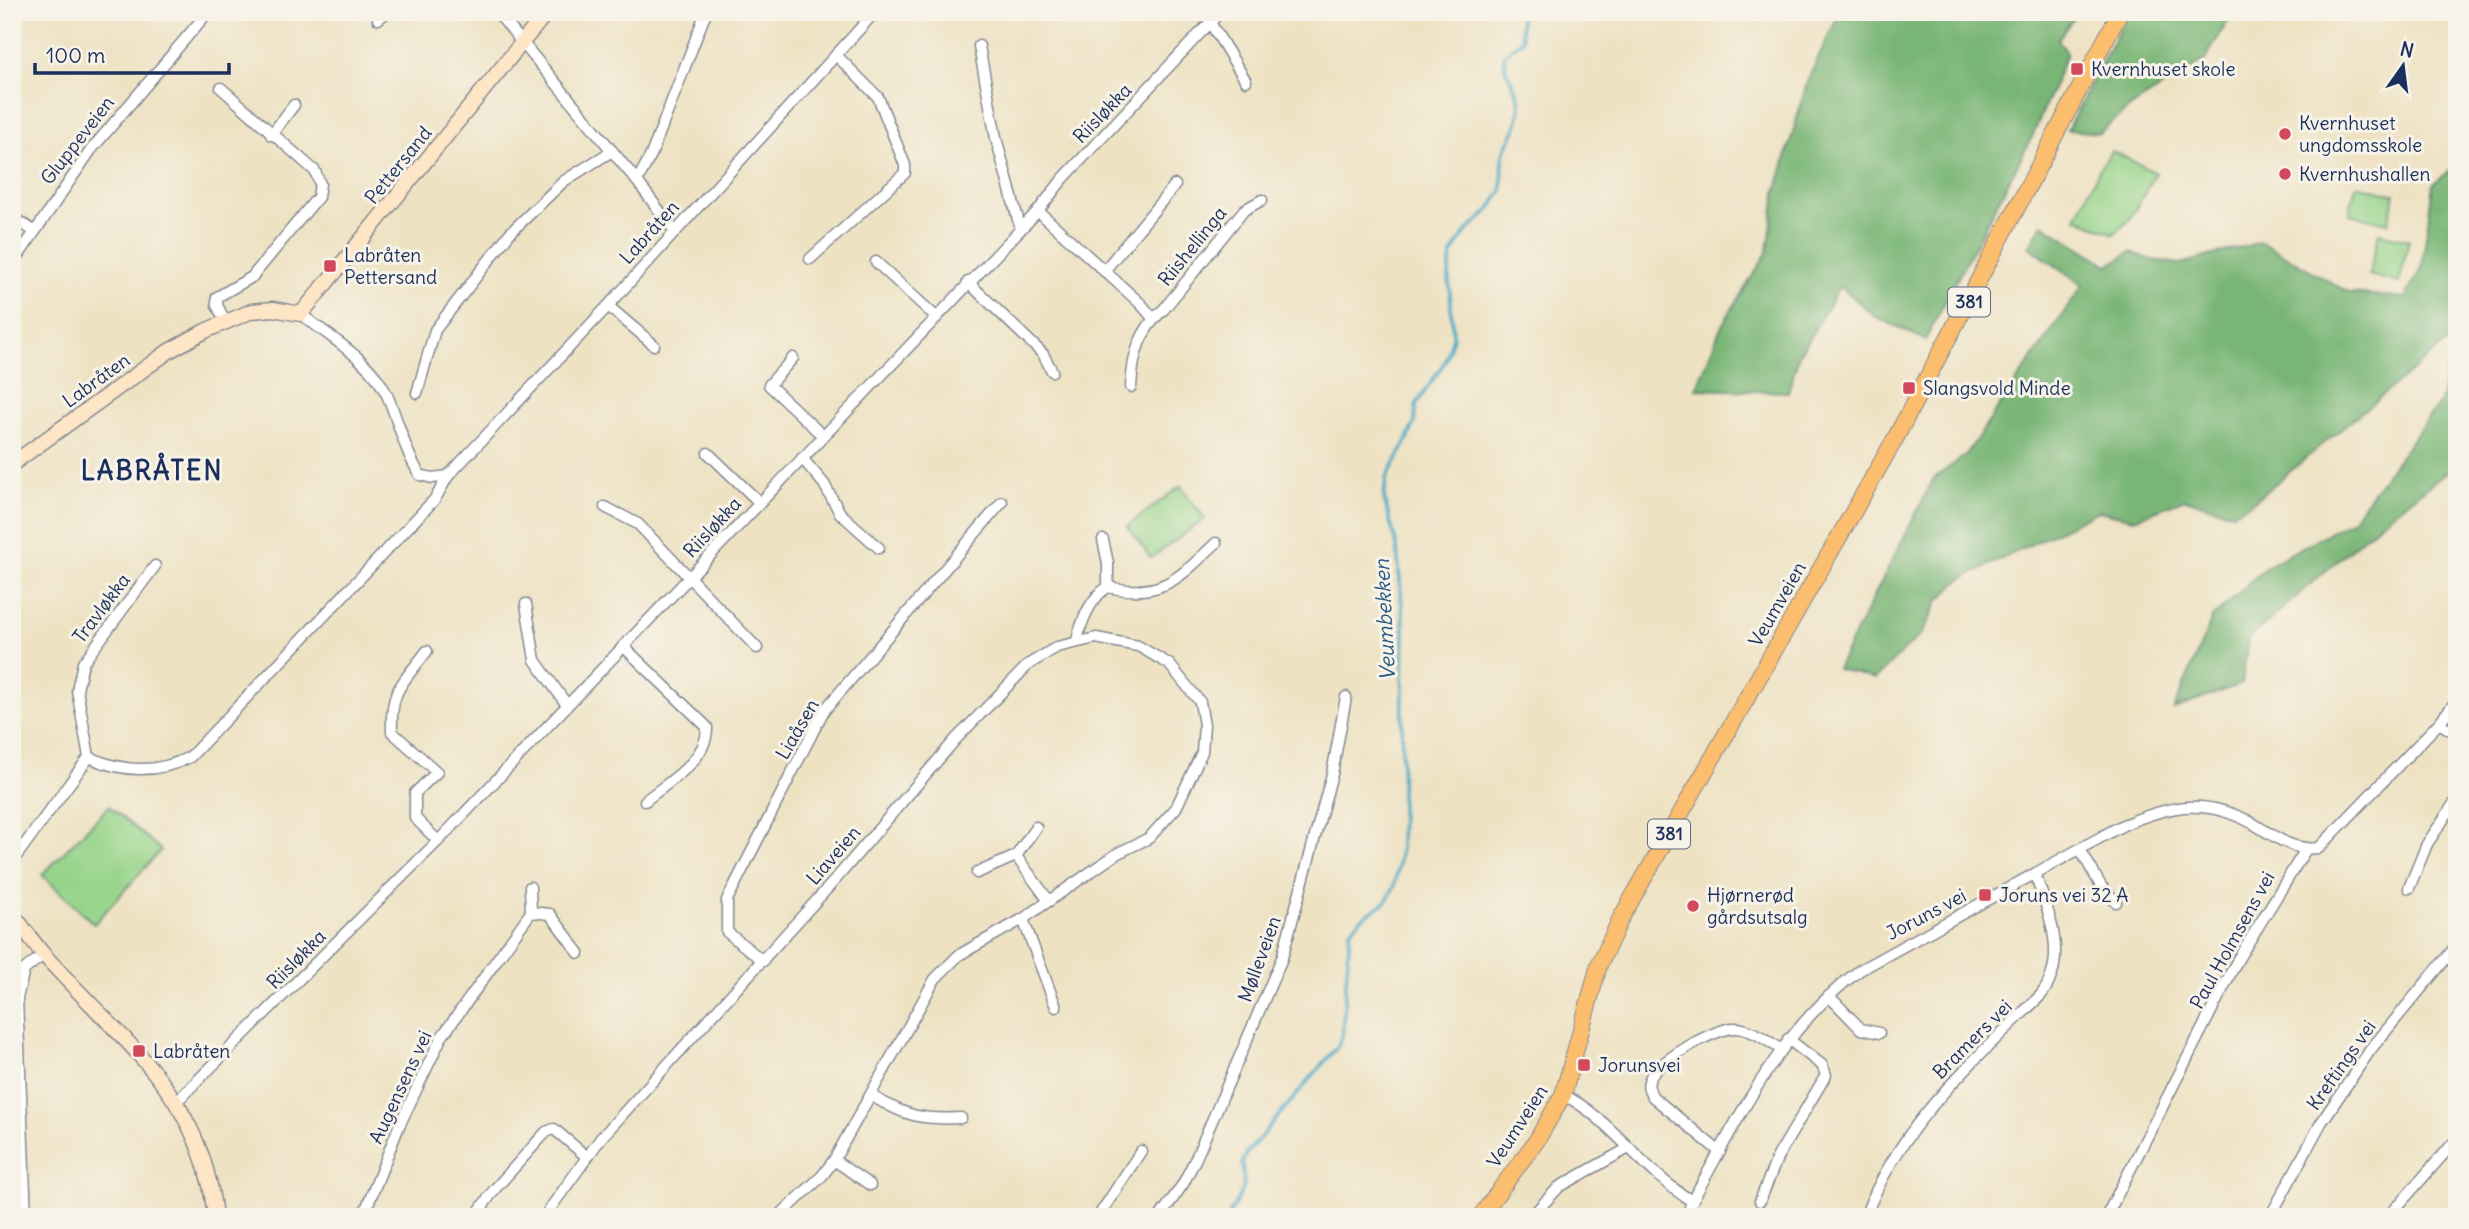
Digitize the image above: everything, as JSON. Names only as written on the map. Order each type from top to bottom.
[{"type":"main road","name":"Veumveien","points":[[1480,1217],[1537,1140],[1563,1095],[1599,965],[1620,918],[1902,426],[2119,12]]},
{"type":"street","name":"Gluppeveien","points":[[12,265],[91,150],[208,12]]},
{"type":"street","points":[[497,12],[524,41],[675,232]]},
{"type":"street","name":"Pettersand","points":[[301,313],[547,12]]},
{"type":"street","points":[[637,181],[650,155],[706,12]]},
{"type":"street","name":"Labråten","points":[[89,757],[112,768],[135,770],[178,763],[190,757],[435,499],[448,476],[608,306],[875,12]]},
{"type":"street","name":"Riisløkka","points":[[177,1101],[438,841],[1038,211],[1062,180],[1220,12]]},
{"type":"street","points":[[1211,24],[1246,81]]},
{"type":"street","points":[[979,46],[996,138],[1020,227]]},
{"type":"street","points":[[810,259],[905,173],[905,165],[878,97],[836,55]]},
{"type":"street","points":[[221,88],[271,135],[315,171],[320,190],[318,197],[252,277],[242,285],[219,293],[216,301],[225,321]]},
{"type":"street","points":[[271,135],[294,105]]},
{"type":"street","points":[[417,393],[435,330],[494,252],[522,219],[564,181],[612,151]]},
{"type":"street","points":[[1104,271],[1175,185]]},
{"type":"street","name":"Riishellinga","points":[[1131,387],[1133,356],[1152,317],[1164,309],[1244,210],[1262,200]]},
{"type":"street","name":"Riishellinga","points":[[1038,211],[1152,317]]},
{"type":"street","points":[[12,217],[34,231]]},
{"type":"street","points":[[876,262],[936,317]]},
{"type":"street","points":[[968,282],[1043,354],[1052,371]]},
{"type":"street","points":[[608,306],[654,345]]},
{"type":"street","name":"Labråten","points":[[12,464],[169,351],[225,321],[262,309],[301,313]]},
{"type":"street","points":[[301,313],[363,364],[379,382],[387,394],[407,452],[420,475],[432,478],[448,476]]},
{"type":"street","points":[[793,358],[769,385],[823,436]]},
{"type":"street","name":"Riisløkka","points":[[708,453],[760,503]]},
{"type":"street","points":[[802,458],[824,484],[840,513],[879,548]]},
{"type":"street","name":"Liaåsen","points":[[763,961],[727,932],[724,918],[727,900],[823,712],[1002,502]]},
{"type":"street","name":"Riisløkka","points":[[605,507],[638,524],[757,648]]},
{"type":"street","points":[[1103,540],[1108,563],[1108,587]]},
{"type":"street","points":[[778,1217],[822,1176],[834,1160],[935,979],[960,955],[1023,919],[1118,853],[1149,838],[1176,808],[1202,752],[1204,725],[1200,702],[1169,664],[1138,646],[1116,640],[1077,640],[1081,623],[1099,593],[1108,587],[1154,591],[1176,581],[1216,543]]},
{"type":"street","name":"Travløkka","points":[[89,757],[76,690],[83,663],[155,566]]},
{"type":"street","points":[[526,604],[535,660],[567,705]]},
{"type":"street","name":"Liaveien","points":[[544,1217],[587,1157],[763,961],[956,739],[1029,664],[1047,651],[1077,640]]},
{"type":"street","points":[[623,646],[707,727],[707,735],[697,757],[645,801]]},
{"type":"street","points":[[427,651],[398,690],[391,705],[392,732],[437,772],[415,793],[415,818],[438,841]]},
{"type":"street","name":"Mølleveien","points":[[1160,1217],[1183,1184],[1196,1158],[1282,958],[1332,774],[1346,697]]},
{"type":"street","points":[[2306,849],[2319,848],[2334,836],[2440,723],[2457,700]]},
{"type":"street","points":[[2440,723],[2457,734]]},
{"type":"street","points":[[12,862],[89,757]]},
{"type":"street","points":[[2409,888],[2427,844],[2457,799]]},
{"type":"street","name":"Joruns vei","points":[[1686,1217],[1692,1201],[1752,1093],[1788,1039],[1829,996],[1883,957],[2080,849],[2146,815],[2167,808],[2199,806],[2238,816],[2283,843],[2306,849]]},
{"type":"street","points":[[977,873],[1016,856],[1036,827]]},
{"type":"street","points":[[2080,849],[2101,886],[2116,902]]},
{"type":"street","name":"Paul Holmsens vei","points":[[2106,1217],[2238,959],[2306,849]]},
{"type":"street","points":[[1016,856],[1049,901]]},
{"type":"street","name":"Bramers vei","points":[[1866,1217],[1883,1174],[1919,1119],[2041,995],[2052,979],[2055,961],[2053,932],[2035,875]]},
{"type":"street","points":[[530,887],[531,912],[550,914],[579,953]]},
{"type":"street","name":"Augensens vei","points":[[363,1217],[399,1126],[441,1038],[531,912]]},
{"type":"street","points":[[12,914],[44,955],[155,1072],[177,1101],[199,1143],[207,1167],[215,1217]]},
{"type":"street","points":[[1023,919],[1056,1007]]},
{"type":"street","name":"Kreftings vei","points":[[2270,1217],[2328,1112],[2371,1049],[2457,945]]},
{"type":"street","points":[[26,1217],[17,998],[24,970],[44,955]]},
{"type":"street","points":[[1829,996],[1861,1029],[1879,1033]]},
{"type":"street","points":[[1720,1153],[1653,1097],[1648,1086],[1651,1075],[1666,1062],[1718,1030],[1745,1029],[1781,1049]]},
{"type":"street","points":[[1760,1201],[1778,1156],[1825,1080],[1822,1065],[1788,1039]]},
{"type":"street","points":[[1563,1095],[1593,1115],[1673,1189],[1692,1201]]},
{"type":"street","points":[[872,1096],[903,1114],[932,1120],[961,1118]]},
{"type":"street","points":[[475,1217],[494,1190],[546,1132],[554,1129],[561,1133],[587,1157]]},
{"type":"street","points":[[2388,1217],[2457,1139]]},
{"type":"street","points":[[1531,1217],[1559,1187],[1627,1149]]},
{"type":"street","points":[[1098,1217],[1141,1151]]},
{"type":"street","points":[[834,1160],[870,1185]]},
{"type":"green space","points":[[1840,12],[2078,12],[2058,39],[2067,53],[2033,135],[1925,340],[1874,316],[1840,286],[1799,355],[1788,392],[1696,389],[1721,327],[1768,251],[1776,193],[1808,79]]},
{"type":"green space","points":[[2128,12],[2233,12],[2205,60],[2131,107],[2099,133],[2067,130]]},
{"type":"green space","points":[[2112,151],[2156,173],[2129,220],[2114,234],[2076,218],[2100,168]]},
{"type":"green space","points":[[2457,164],[2457,464],[2380,523],[2248,639],[2242,684],[2174,709],[2212,618],[2266,567],[2352,520],[2440,402],[2454,336],[2254,501],[2233,513],[2185,499],[2134,519],[2098,511],[1961,579],[1939,600],[1923,632],[1875,679],[1837,669],[1934,478],[1965,456],[2083,285],[2029,247],[2042,224],[2108,265],[2131,252],[2152,260],[2180,264],[2261,242],[2350,293],[2405,298],[2422,267],[2433,184]]},
{"type":"green space","points":[[2356,185],[2395,194],[2388,223],[2349,214]]},
{"type":"green space","points":[[2379,233],[2409,240],[2399,283],[2369,275]]},
{"type":"green space","points":[[1181,486],[1205,519],[1151,558],[1127,526]]},
{"type":"green space","points":[[109,806],[161,850],[94,924],[42,875]]},
{"type":"waterway","name":"Veumbekken","points":[[1228,1217],[1244,1187],[1242,1163],[1247,1153],[1338,1046],[1342,1035],[1350,931],[1362,918],[1386,902],[1394,887],[1400,855],[1404,631],[1397,546],[1384,499],[1386,479],[1415,422],[1416,405],[1446,360],[1453,337],[1449,276],[1451,256],[1465,233],[1488,212],[1502,191],[1503,154],[1516,128],[1520,111],[1519,97],[1505,68],[1504,55],[1522,40],[1520,12]]},
{"type":"place","name":"Kvernhuset skole","points":[[2077,69]]},
{"type":"place","name":"Kvernhuset ungdomsskole","points":[[2285,134]]},
{"type":"place","name":"Kvernhushallen","points":[[2285,174]]},
{"type":"place","name":"Labråten Pettersand","points":[[330,266]]},
{"type":"place","name":"Slangsvold Minde","points":[[1909,388]]},
{"type":"place","name":"Joruns vei 32 A","points":[[1985,895]]},
{"type":"place","name":"Hjørnerød gårdsutsalg","points":[[1693,906]]},
{"type":"place","name":"Labråten","points":[[139,1051]]},
{"type":"place","name":"Jorunsvei","points":[[1584,1065]]},
{"type":"district","name":"LABRÅTEN","points":[[152,471]]}]
